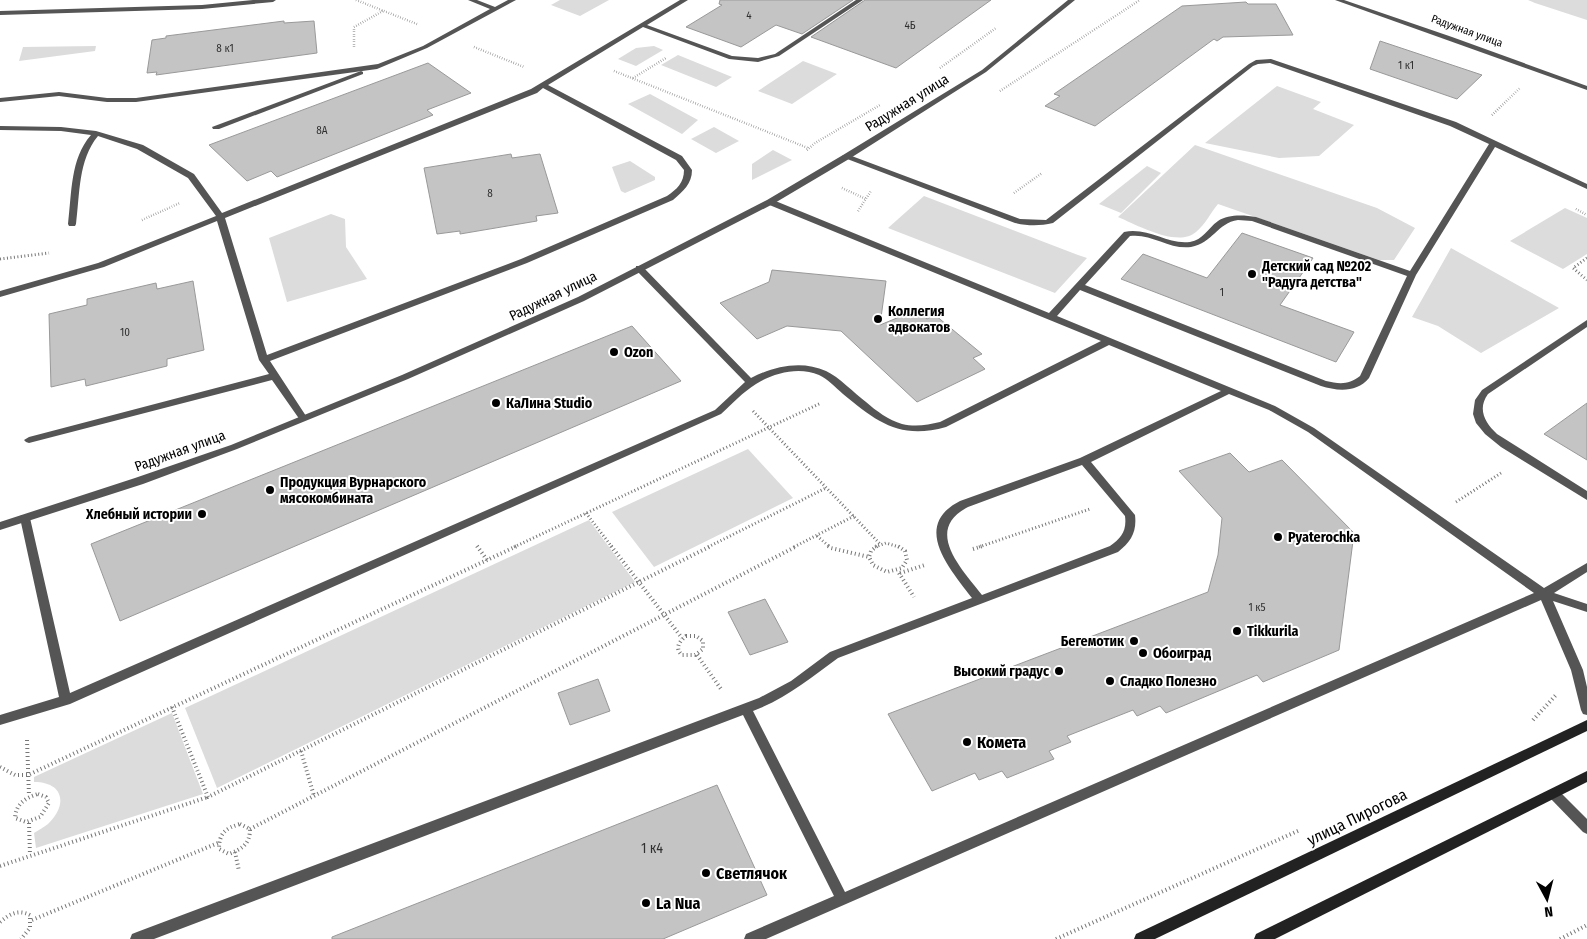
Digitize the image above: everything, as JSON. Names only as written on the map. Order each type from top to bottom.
[{"type":"main road","name":"улица Пирогова","points":[[1141,939],[1587,725]]},
{"type":"main road","points":[[1261,939],[1587,776]]},
{"type":"street","points":[[0,13],[202,7],[273,0]]},
{"type":"street","points":[[470,0],[495,9]]},
{"type":"street","points":[[216,127],[381,66],[425,47],[513,0]]},
{"type":"street","points":[[0,294],[101,266],[220,216],[544,86],[584,59],[685,0]]},
{"type":"street","points":[[642,25],[731,58],[745,60],[768,58],[776,55],[860,0]]},
{"type":"street","name":"Радужная улица","points":[[0,526],[175,469],[474,348],[581,299],[770,202],[846,156],[984,71],[1072,0]]},
{"type":"street","name":"Радужная улица","points":[[1338,0],[1587,88]]},
{"type":"street","points":[[846,156],[1028,223],[1050,220],[1251,65],[1264,61],[1280,62],[1474,133],[1587,187]]},
{"type":"street","points":[[0,100],[59,94],[107,100],[136,100],[381,66]]},
{"type":"street","points":[[264,360],[524,261],[670,198],[681,190],[687,182],[688,170],[679,158],[544,86]]},
{"type":"street","points":[[0,128],[61,129],[96,133],[120,140],[165,160],[191,176],[220,216],[264,360],[303,418]]},
{"type":"street","points":[[72,224],[80,159],[87,144],[96,133]]},
{"type":"street","points":[[1079,286],[1324,384],[1350,387],[1364,378],[1412,275],[1494,142]]},
{"type":"street","points":[[770,202],[1259,402],[1297,421],[1544,594],[1587,608]]},
{"type":"street","points":[[1051,317],[1127,234],[1144,234],[1174,245],[1185,245],[1202,241],[1220,221],[1233,218],[1252,219],[1412,275]]},
{"type":"street","points":[[640,268],[750,382]]},
{"type":"street","points":[[1587,323],[1485,392],[1480,398],[1478,415],[1483,426],[1499,441],[1587,496]]},
{"type":"street","points":[[0,720],[66,700],[718,412],[750,382],[770,372],[806,369],[823,373],[883,420],[896,427],[927,430],[943,425],[1109,341]]},
{"type":"street","points":[[29,440],[274,376]]},
{"type":"street","points":[[979,599],[943,548],[940,532],[942,524],[950,512],[964,504],[1084,461],[1230,390]]},
{"type":"street","points":[[137,939],[742,710],[780,693],[834,655],[1114,549],[1125,541],[1130,534],[1132,525],[1130,514],[1084,461]]},
{"type":"street","points":[[25,518],[66,700]]},
{"type":"street","points":[[751,939],[1544,594],[1587,567]]},
{"type":"street","points":[[1544,594],[1577,670],[1587,710]]},
{"type":"street","points":[[742,710],[842,899]]},
{"type":"street","points":[[1554,794],[1587,828]]},
{"type":"path","points":[[356,70],[353,29],[356,25],[383,11]]},
{"type":"path","points":[[633,78],[690,43]]},
{"type":"path","points":[[584,59],[808,148]]},
{"type":"path","points":[[1474,133],[1538,70]]},
{"type":"path","points":[[843,232],[886,171]]},
{"type":"path","points":[[990,210],[1042,172]]},
{"type":"path","points":[[135,223],[203,193]]},
{"type":"path","points":[[0,260],[51,252]]},
{"type":"path","points":[[1587,258],[1572,268],[1587,280]]},
{"type":"path","points":[[0,767],[15,774],[28,775],[846,392]]},
{"type":"path","points":[[737,395],[880,544]]},
{"type":"path","points":[[1433,516],[1525,457]]},
{"type":"path","points":[[0,866],[208,797],[826,488]]},
{"type":"path","points":[[899,572],[906,564],[907,556],[905,551],[891,543],[880,544],[872,549],[869,557],[873,565],[881,571],[899,572],[1117,500]]},
{"type":"path","points":[[586,513],[682,638]]},
{"type":"path","points":[[32,920],[218,844],[222,832],[234,825],[240,824],[250,828],[854,516]]},
{"type":"path","points":[[817,536],[830,548],[869,557]]},
{"type":"path","points":[[899,572],[928,619]]},
{"type":"path","points":[[691,635],[700,638],[704,644],[703,649],[697,655],[687,657],[680,653],[677,645],[682,638],[691,635]]},
{"type":"path","points":[[697,655],[742,710]]},
{"type":"path","points":[[172,707],[208,797]]},
{"type":"path","points":[[26,713],[29,796]]},
{"type":"path","points":[[301,750],[314,796]]},
{"type":"path","points":[[38,794],[46,797],[49,803],[46,811],[40,818],[29,823],[21,823],[15,818],[15,810],[20,802],[29,796],[38,794]]},
{"type":"path","points":[[29,823],[30,855]]},
{"type":"path","points":[[1056,939],[1309,826]]},
{"type":"path","points":[[218,844],[223,852],[228,854],[235,852],[247,845],[251,834],[250,828]]},
{"type":"path","points":[[0,922],[12,913],[19,911],[30,915],[32,920],[28,933],[21,939]]},
{"type":"path","points":[[1560,939],[1587,925]]},
{"type":"shaded area","points":[[560,0],[609,0],[580,16],[551,5]]},
{"type":"shaded area","points":[[1528,0],[1587,0],[1587,20],[1535,3]]},
{"type":"shaded area","points":[[96,46],[95,51],[19,61],[23,47]]},
{"type":"shaded area","points":[[654,46],[663,50],[636,66],[618,59],[636,48]]},
{"type":"shaded area","points":[[678,55],[732,77],[716,87],[661,65]]},
{"type":"shaded area","points":[[803,61],[837,74],[792,104],[758,91]]},
{"type":"shaded area","points":[[1277,86],[1321,102],[1313,109],[1354,125],[1319,156],[1279,158],[1205,143]]},
{"type":"shaded area","points":[[650,94],[698,120],[682,134],[628,104]]},
{"type":"shaded area","points":[[714,127],[739,141],[716,153],[691,139]]},
{"type":"shaded area","points":[[1195,145],[1377,208],[1415,228],[1394,260],[1379,260],[1218,204],[1196,232],[1179,238],[1157,234],[1118,217]]},
{"type":"shaded area","points":[[773,150],[792,160],[752,180],[752,164]]},
{"type":"shaded area","points":[[630,161],[655,177],[655,180],[625,193],[621,191],[612,167]]},
{"type":"shaded area","points":[[1147,166],[1161,173],[1121,213],[1099,204]]},
{"type":"shaded area","points":[[924,196],[1087,258],[1055,293],[888,228]]},
{"type":"shaded area","points":[[1565,208],[1587,218],[1587,254],[1563,269],[1510,241]]},
{"type":"shaded area","points":[[331,214],[345,219],[346,247],[367,279],[287,302],[269,238]]},
{"type":"shaded area","points":[[1451,248],[1559,308],[1481,353],[1438,326],[1412,317]]},
{"type":"shaded area","points":[[748,449],[793,498],[654,567],[612,512]]},
{"type":"shaded area","points":[[589,520],[635,582],[217,788],[185,708]]},
{"type":"shaded area","points":[[172,713],[203,794],[36,848],[34,833],[48,824],[54,817],[60,802],[60,796],[52,786],[34,782],[34,777]]},
{"type":"building","points":[[720,0],[853,0],[802,34],[776,25],[741,47],[686,27],[722,5],[719,4]]},
{"type":"building","points":[[865,0],[991,0],[896,68],[811,37]]},
{"type":"building","points":[[1246,2],[1248,4],[1276,4],[1293,35],[1223,37],[1217,41],[1214,39],[1095,126],[1045,106],[1060,96],[1054,94],[1182,6]]},
{"type":"building","points":[[284,21],[284,23],[314,21],[317,53],[156,75],[157,72],[147,73],[152,40],[166,38],[166,36]]},
{"type":"building","points":[[1380,41],[1482,75],[1457,99],[1370,69]]},
{"type":"building","points":[[428,63],[471,93],[427,110],[433,115],[277,177],[271,171],[247,181],[209,145]]},
{"type":"building","points":[[511,154],[512,158],[540,154],[558,213],[536,216],[537,221],[460,234],[460,231],[437,234],[424,168]]},
{"type":"building","points":[[1242,233],[1313,258],[1280,305],[1354,332],[1336,362],[1121,279],[1143,254],[1207,278]]},
{"type":"building","points":[[772,270],[886,281],[880,325],[916,310],[927,319],[935,315],[982,354],[973,358],[985,369],[917,402],[841,331],[787,326],[757,339],[720,303],[769,282]]},
{"type":"building","points":[[193,281],[204,350],[167,359],[167,366],[86,386],[85,379],[51,387],[49,314],[87,305],[87,299],[156,283],[157,289]]},
{"type":"building","points":[[632,326],[681,381],[120,621],[91,544]]},
{"type":"building","points":[[1587,403],[1587,460],[1544,434]]},
{"type":"building","points":[[1230,453],[1249,472],[1282,460],[1354,533],[1339,650],[1263,682],[1257,675],[1166,713],[1160,706],[1137,716],[1133,710],[1067,736],[1071,742],[1049,751],[1054,759],[1007,778],[1002,771],[979,780],[975,773],[932,791],[888,714],[1208,592],[1218,555],[1222,518],[1179,471]]},
{"type":"building","points":[[765,599],[788,642],[750,655],[728,612]]},
{"type":"building","points":[[598,679],[610,711],[570,725],[558,693]]},
{"type":"building","points":[[717,785],[767,895],[663,939],[332,939],[332,937]]},
{"type":"place","name":"Детский сад №202 \"Радуга детства\"","points":[[1252,274]]},
{"type":"place","name":"Коллегия адвокатов","points":[[878,319]]},
{"type":"place","name":"Ozon","points":[[614,352]]},
{"type":"place","name":"КаЛина Studio","points":[[496,403]]},
{"type":"place","name":"Продукция Вурнарского мясокомбината","points":[[270,490]]},
{"type":"place","name":"Хлебный истории","points":[[202,514]]},
{"type":"place","name":"Pyaterochka","points":[[1278,537]]},
{"type":"place","name":"Tikkurila","points":[[1237,631]]},
{"type":"place","name":"Бегемотик","points":[[1134,641]]},
{"type":"place","name":"Обоиград","points":[[1143,653]]},
{"type":"place","name":"Высокий градус","points":[[1059,671]]},
{"type":"place","name":"Сладко Полезно","points":[[1110,681]]},
{"type":"place","name":"Комета","points":[[967,742]]},
{"type":"place","name":"Светлячок","points":[[706,873]]},
{"type":"place","name":"La Nua","points":[[646,903]]}]
